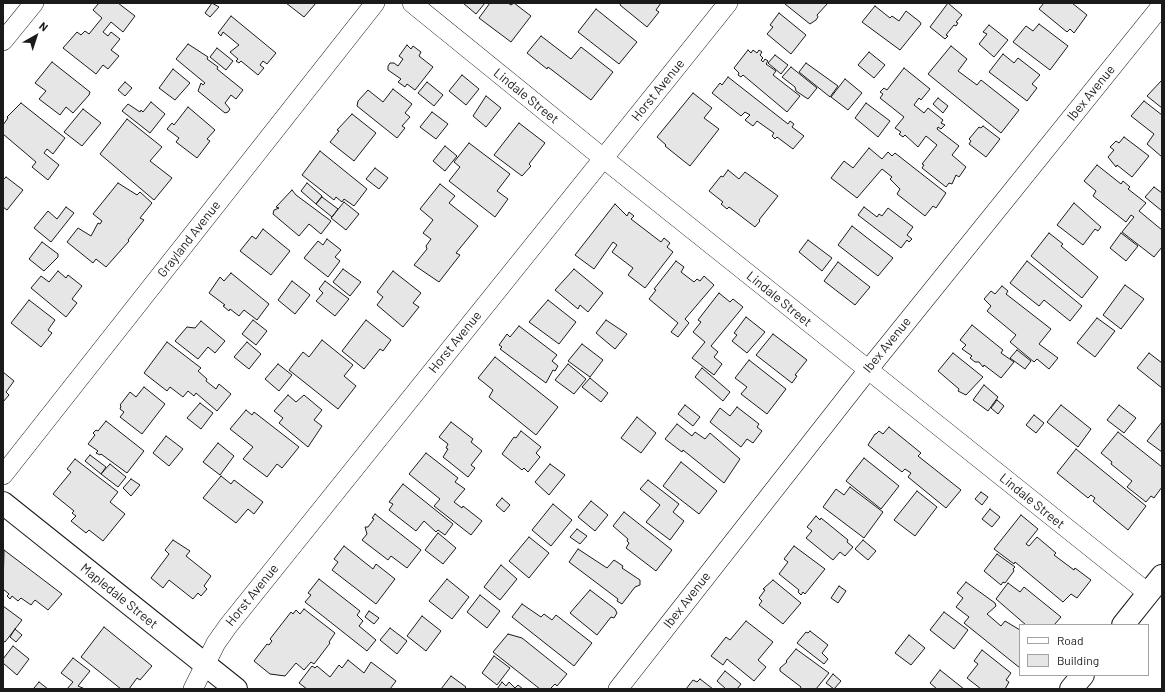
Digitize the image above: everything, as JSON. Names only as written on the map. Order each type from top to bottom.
[{"type":"street","points":[[3,41],[34,3]]},
{"type":"street","name":"Grayland Avenue","points":[[3,475],[375,3]]},
{"type":"street","name":"Lindale Street","points":[[412,3],[603,158],[1148,593]]},
{"type":"street","name":"Horst Avenue","points":[[193,689],[204,664],[228,626],[728,3]]},
{"type":"street","name":"Ibex Avenue","points":[[618,689],[868,370],[1162,6]]},
{"type":"street","name":"Mapledale Street","points":[[3,503],[236,689]]},
{"type":"street","points":[[1124,624],[1162,576]]},
{"type":"street","points":[[1072,689],[1082,676]]},
{"type":"building","points":[[99,3],[118,3],[135,16],[123,32],[111,22],[103,32],[108,36],[111,32],[120,39],[111,50],[119,56],[108,69],[103,65],[96,74],[63,48],[77,32],[81,35],[85,31],[89,34],[102,18],[93,10]]},
{"type":"building","points":[[212,3],[219,7],[210,17],[205,13]]},
{"type":"building","points":[[286,3],[316,3],[304,17]]},
{"type":"building","points":[[463,3],[485,3],[476,14]]},
{"type":"building","points":[[490,3],[508,3],[511,5],[514,3],[531,16],[511,42],[479,18]]},
{"type":"building","points":[[621,3],[661,3],[656,10],[659,12],[647,27],[620,5]]},
{"type":"building","points":[[828,3],[817,15],[818,17],[816,20],[810,24],[785,4]]},
{"type":"building","points":[[948,3],[962,15],[956,22],[958,23],[956,26],[954,25],[946,35],[948,36],[945,39],[930,27]]},
{"type":"building","points":[[1044,3],[1072,3],[1087,15],[1074,33],[1070,29],[1067,32],[1039,9]]},
{"type":"building","points":[[875,6],[890,18],[892,16],[899,21],[906,11],[920,22],[921,24],[900,50],[862,22]]},
{"type":"building","points":[[596,9],[637,42],[619,64],[578,32]]},
{"type":"building","points":[[779,13],[806,35],[791,54],[767,34],[773,27],[770,25]]},
{"type":"building","points":[[231,16],[276,53],[267,64],[263,61],[260,65],[264,68],[258,75],[241,61],[239,63],[236,61],[238,59],[230,52],[239,45],[223,32],[221,36],[218,33]]},
{"type":"building","points":[[1039,24],[1068,46],[1050,70],[1013,42],[1026,26],[1033,31]]},
{"type":"building","points":[[989,25],[1008,40],[994,57],[979,44],[987,34],[983,32]]},
{"type":"building","points":[[541,36],[571,59],[581,47],[613,72],[591,100],[527,53]]},
{"type":"building","points":[[188,44],[208,57],[207,59],[218,67],[217,69],[243,90],[236,99],[231,95],[225,103],[230,109],[228,112],[225,113],[198,91],[201,83],[203,85],[205,83],[176,59]]},
{"type":"building","points":[[407,45],[411,49],[413,46],[421,52],[419,56],[433,67],[415,90],[407,84],[405,87],[398,82],[401,79],[388,70],[390,63],[394,63],[398,66],[403,59],[399,56]]},
{"type":"building","points":[[951,46],[967,59],[958,71],[977,85],[981,80],[1019,110],[1001,133],[928,74]]},
{"type":"building","points":[[217,48],[233,61],[226,70],[210,57]]},
{"type":"building","points":[[748,50],[751,53],[753,50],[757,53],[759,50],[762,52],[760,55],[763,58],[761,60],[763,62],[765,59],[768,61],[766,64],[776,71],[773,75],[800,96],[787,112],[743,75],[741,77],[738,75],[739,73],[734,68]]},
{"type":"building","points":[[869,52],[885,65],[874,78],[858,65]]},
{"type":"building","points":[[1003,54],[1014,63],[1018,58],[1040,75],[1032,84],[1037,88],[1027,101],[989,72]]},
{"type":"building","points":[[775,55],[788,65],[781,74],[768,63]]},
{"type":"building","points":[[52,62],[90,92],[73,113],[66,107],[60,115],[39,99],[46,91],[35,83]]},
{"type":"building","points":[[806,63],[838,86],[830,97],[799,72]]},
{"type":"building","points":[[791,67],[817,88],[808,99],[796,91],[795,87],[782,77]]},
{"type":"building","points":[[904,68],[930,89],[921,100],[919,98],[914,105],[924,113],[928,108],[943,120],[941,123],[945,125],[941,129],[938,127],[937,129],[959,146],[952,155],[966,167],[959,177],[956,175],[952,184],[949,183],[946,187],[922,168],[924,165],[922,164],[937,145],[926,136],[918,147],[905,135],[903,137],[899,134],[901,132],[895,128],[904,117],[880,98],[883,94],[880,92],[884,88],[887,90]]},
{"type":"building","points":[[173,69],[190,83],[175,100],[159,88]]},
{"type":"building","points":[[462,75],[479,89],[466,105],[449,91]]},
{"type":"building","points":[[728,77],[788,124],[790,121],[794,124],[792,127],[804,136],[793,149],[777,137],[775,139],[772,136],[774,133],[757,121],[753,126],[745,120],[750,115],[745,112],[741,116],[712,93],[720,83],[722,85]]},
{"type":"building","points":[[845,79],[862,93],[848,110],[831,97]]},
{"type":"building","points":[[1162,80],[1162,108],[1147,96]]},
{"type":"building","points":[[125,82],[132,88],[125,96],[118,90]]},
{"type":"building","points":[[427,82],[443,95],[434,106],[418,93]]},
{"type":"building","points":[[393,89],[412,104],[405,113],[410,117],[402,126],[405,128],[397,138],[357,106],[358,101],[368,90],[383,102]]},
{"type":"building","points":[[693,93],[712,108],[704,118],[719,129],[690,166],[665,146],[666,145],[657,137]]},
{"type":"building","points":[[486,96],[501,108],[486,127],[473,116]]},
{"type":"building","points":[[938,98],[948,106],[943,113],[933,104]]},
{"type":"building","points":[[1144,101],[1162,115],[1162,157],[1147,144],[1154,134],[1131,116]]},
{"type":"building","points":[[151,102],[165,114],[150,133],[122,111],[128,104],[140,112],[141,110],[143,112]]},
{"type":"building","points":[[21,103],[65,138],[53,154],[47,149],[44,153],[59,165],[48,180],[32,167],[36,162],[3,134],[3,125],[8,118],[7,117]]},
{"type":"building","points":[[866,103],[890,121],[878,137],[855,118]]},
{"type":"building","points":[[188,107],[215,130],[207,139],[210,141],[197,158],[176,142],[179,138],[167,129],[172,123],[174,125]]},
{"type":"building","points":[[83,109],[101,123],[82,146],[64,132]]},
{"type":"building","points":[[432,112],[448,124],[436,139],[420,127]]},
{"type":"building","points":[[352,114],[376,133],[354,161],[330,142],[339,131],[337,130]]},
{"type":"building","points":[[127,119],[162,147],[150,161],[172,178],[154,200],[100,154]]},
{"type":"building","points":[[519,123],[545,143],[529,164],[531,166],[522,176],[494,155]]},
{"type":"building","points":[[983,126],[1000,139],[986,157],[969,144],[971,141],[969,139],[979,127],[981,128]]},
{"type":"building","points":[[1124,137],[1149,156],[1132,177],[1117,165],[1116,167],[1108,157],[1114,150],[1110,147],[1116,141],[1119,143]]},
{"type":"building","points":[[469,143],[510,174],[497,191],[508,199],[495,217],[449,181],[460,167],[454,162]]},
{"type":"building","points":[[445,146],[457,156],[445,171],[433,161]]},
{"type":"building","points":[[869,148],[882,159],[888,152],[892,156],[895,153],[946,193],[936,208],[933,206],[925,216],[897,194],[900,189],[890,179],[892,177],[882,169],[857,198],[831,178],[844,161],[853,168]]},
{"type":"building","points":[[320,151],[367,189],[354,206],[344,199],[342,202],[336,197],[334,200],[302,175]]},
{"type":"building","points":[[1097,165],[1121,184],[1123,181],[1130,187],[1128,189],[1146,203],[1139,211],[1162,230],[1162,247],[1154,257],[1122,232],[1134,217],[1131,215],[1126,222],[1093,196],[1096,191],[1084,181]]},
{"type":"building","points":[[375,168],[388,178],[379,189],[366,179]]},
{"type":"building","points":[[728,170],[739,179],[745,172],[778,196],[755,227],[729,207],[727,209],[721,204],[723,202],[709,191]]},
{"type":"building","points":[[6,177],[23,190],[7,210],[3,207],[3,180]]},
{"type":"building","points":[[118,183],[137,195],[140,192],[152,203],[140,218],[144,220],[128,240],[129,241],[106,267],[96,259],[93,263],[67,242],[78,228],[91,236],[98,223],[100,224],[102,221],[93,214]]},
{"type":"building","points":[[307,183],[322,196],[316,204],[301,191]]},
{"type":"building","points":[[440,184],[455,196],[449,203],[478,226],[456,253],[460,255],[439,282],[414,265],[427,249],[426,246],[431,239],[423,233],[433,220],[420,209]]},
{"type":"building","points":[[1154,187],[1162,193],[1162,211],[1145,197]]},
{"type":"building","points":[[292,190],[296,195],[331,221],[321,234],[309,224],[299,236],[273,214],[274,210],[279,208],[276,207]]},
{"type":"building","points":[[322,197],[338,209],[332,217],[316,204]]},
{"type":"building","points":[[344,202],[359,214],[346,230],[331,218]]},
{"type":"building","points":[[1074,203],[1101,227],[1098,231],[1095,229],[1083,245],[1057,225]]},
{"type":"building","points":[[615,204],[627,216],[629,212],[634,216],[631,219],[661,242],[664,238],[670,243],[667,247],[673,252],[645,288],[628,275],[633,268],[612,252],[617,245],[613,242],[594,269],[575,255]]},
{"type":"building","points":[[66,207],[74,213],[51,242],[34,228],[48,211],[57,219]]},
{"type":"building","points":[[864,207],[877,217],[879,214],[882,216],[888,208],[913,227],[907,235],[912,239],[909,242],[907,240],[901,248],[858,215]]},
{"type":"building","points":[[852,226],[893,258],[878,276],[838,245]]},
{"type":"building","points":[[263,229],[290,251],[271,275],[240,251],[252,236],[256,239]]},
{"type":"building","points":[[1049,233],[1063,244],[1061,246],[1098,277],[1082,298],[1031,256]]},
{"type":"building","points":[[1121,233],[1138,246],[1126,261],[1110,248]]},
{"type":"building","points":[[327,239],[341,250],[335,257],[340,261],[328,277],[304,258],[318,241],[323,245]]},
{"type":"building","points":[[808,240],[832,258],[822,271],[799,252]]},
{"type":"building","points":[[42,242],[58,254],[58,257],[44,271],[29,259]]},
{"type":"building","points":[[676,261],[684,267],[681,272],[694,282],[697,279],[700,281],[704,276],[714,285],[685,319],[689,323],[678,337],[671,332],[678,323],[649,299],[656,290],[654,289]]},
{"type":"building","points":[[1027,261],[1082,306],[1070,321],[1044,300],[1039,306],[1010,283]]},
{"type":"building","points":[[838,262],[870,287],[855,305],[824,281]]},
{"type":"building","points":[[343,269],[361,282],[350,296],[333,282]]},
{"type":"building","points":[[574,269],[603,293],[588,312],[580,305],[578,309],[555,290]]},
{"type":"building","points":[[58,271],[66,278],[68,275],[82,286],[72,299],[77,303],[66,317],[31,288],[41,276],[49,282]]},
{"type":"building","points":[[393,271],[421,293],[413,303],[419,307],[403,327],[377,305],[383,297],[377,292]]},
{"type":"building","points":[[231,273],[269,304],[257,320],[244,310],[239,316],[230,309],[229,311],[223,306],[225,305],[209,293],[220,277],[224,281]]},
{"type":"building","points":[[292,281],[310,295],[295,314],[278,300]]},
{"type":"building","points":[[325,281],[349,299],[335,316],[316,301],[323,293],[319,289]]},
{"type":"building","points":[[1125,285],[1144,299],[1121,329],[1103,315]]},
{"type":"building","points":[[1002,286],[1008,291],[1006,294],[1051,329],[1039,344],[1058,358],[1049,369],[1037,359],[1034,362],[1010,342],[1016,335],[987,311],[991,306],[984,299],[991,291],[995,294]]},
{"type":"building","points":[[719,293],[730,302],[733,299],[743,307],[711,346],[718,352],[714,357],[722,364],[714,375],[692,358],[705,342],[693,332],[701,322],[698,320]]},
{"type":"building","points":[[29,300],[55,320],[48,330],[52,333],[41,347],[11,323]]},
{"type":"building","points":[[548,300],[576,322],[559,344],[529,322]]},
{"type":"building","points":[[746,317],[765,332],[747,353],[732,341],[737,335],[734,333]]},
{"type":"building","points":[[1097,318],[1115,331],[1095,357],[1077,343]]},
{"type":"building","points":[[253,320],[267,331],[256,345],[242,334]]},
{"type":"building","points":[[366,320],[391,340],[383,351],[380,349],[364,369],[342,351]]},
{"type":"building","points":[[606,320],[627,334],[615,349],[596,333]]},
{"type":"building","points":[[201,321],[225,341],[215,353],[208,347],[198,359],[175,341],[187,327],[195,328]]},
{"type":"building","points":[[972,325],[1003,350],[1001,353],[1014,362],[1001,378],[984,365],[983,367],[979,362],[975,362],[970,358],[972,356],[962,349],[966,345],[960,340]]},
{"type":"building","points":[[519,326],[557,355],[552,361],[558,366],[555,371],[553,370],[546,383],[500,349],[502,347],[499,345],[507,334],[510,337]]},
{"type":"building","points":[[773,334],[807,360],[795,375],[797,376],[792,383],[756,355]]},
{"type":"building","points":[[322,340],[353,365],[344,376],[356,386],[338,409],[289,370],[303,352],[309,357]]},
{"type":"building","points":[[167,342],[201,368],[198,371],[207,379],[206,381],[216,389],[219,384],[231,394],[217,411],[196,393],[194,396],[188,391],[183,397],[170,387],[167,391],[144,373]]},
{"type":"building","points":[[247,342],[261,354],[249,369],[234,357]]},
{"type":"building","points":[[582,344],[603,360],[590,377],[568,361]]},
{"type":"building","points":[[1017,350],[1031,361],[1025,369],[1010,358]]},
{"type":"building","points":[[953,353],[983,377],[966,395],[958,391],[959,389],[938,371]]},
{"type":"building","points":[[1149,353],[1162,363],[1162,388],[1137,368]]},
{"type":"building","points":[[495,357],[558,407],[536,435],[489,397],[493,390],[478,378]]},
{"type":"building","points":[[749,360],[786,389],[767,414],[741,394],[747,387],[735,378]]},
{"type":"building","points":[[278,364],[292,375],[279,391],[265,379]]},
{"type":"building","points":[[568,364],[586,379],[574,394],[555,380]]},
{"type":"building","points":[[702,368],[730,392],[723,401],[695,377]]},
{"type":"building","points":[[3,372],[14,381],[6,392],[9,395],[3,402]]},
{"type":"building","points":[[590,378],[608,393],[601,402],[582,387]]},
{"type":"building","points":[[984,385],[998,397],[988,411],[973,400]]},
{"type":"building","points":[[144,387],[165,404],[142,434],[120,417],[124,412],[120,409],[120,405],[130,392],[136,397]]},
{"type":"building","points":[[288,395],[296,402],[304,395],[322,410],[314,420],[322,426],[308,447],[279,423],[283,418],[274,411]]},
{"type":"building","points":[[997,400],[1004,406],[998,414],[991,408]]},
{"type":"building","points":[[200,403],[213,413],[201,429],[187,418]]},
{"type":"building","points":[[685,405],[700,417],[693,426],[678,414]]},
{"type":"building","points":[[1061,405],[1091,429],[1078,447],[1047,422]]},
{"type":"building","points":[[1119,405],[1136,418],[1124,433],[1107,420]]},
{"type":"building","points":[[737,407],[759,424],[757,427],[762,431],[753,443],[747,439],[741,447],[710,422],[720,408],[730,416]]},
{"type":"building","points":[[246,410],[252,415],[254,412],[299,447],[282,468],[277,464],[267,477],[243,459],[253,447],[230,429]]},
{"type":"building","points":[[1034,415],[1044,423],[1036,433],[1026,425]]},
{"type":"building","points":[[637,417],[656,433],[641,453],[621,438]]},
{"type":"building","points":[[106,421],[144,451],[127,473],[101,454],[96,453],[98,451],[88,444],[95,435],[93,433],[96,430],[98,431]]},
{"type":"building","points":[[451,422],[473,439],[471,442],[482,451],[471,465],[475,468],[468,477],[443,457],[448,449],[446,448],[448,444],[439,437]]},
{"type":"building","points":[[1162,422],[1162,452],[1147,441]]},
{"type":"building","points":[[677,424],[692,436],[695,432],[705,439],[710,433],[740,459],[724,483],[683,450],[682,452],[665,439]]},
{"type":"building","points":[[889,427],[921,453],[918,456],[961,490],[946,508],[908,477],[911,473],[905,469],[902,472],[868,445],[875,434],[879,431],[883,434]]},
{"type":"building","points":[[521,431],[541,447],[536,453],[540,457],[528,472],[524,468],[522,470],[502,454],[514,437],[516,438]]},
{"type":"building","points":[[1118,432],[1162,467],[1162,487],[1154,498],[1151,496],[1146,502],[1127,487],[1132,481],[1111,464],[1112,462],[1101,453]]},
{"type":"building","points":[[166,436],[183,449],[169,466],[153,453]]},
{"type":"building","points":[[218,443],[234,456],[220,475],[203,462]]},
{"type":"building","points":[[1076,449],[1146,506],[1128,530],[1093,501],[1095,498],[1091,495],[1088,498],[1057,473]]},
{"type":"building","points":[[426,453],[458,478],[455,482],[465,489],[454,502],[462,508],[463,506],[482,521],[471,535],[434,506],[440,499],[409,474]]},
{"type":"building","points":[[90,455],[106,467],[101,474],[85,461]]},
{"type":"building","points":[[864,458],[899,486],[881,509],[846,481]]},
{"type":"building","points":[[75,459],[118,492],[110,502],[125,514],[103,541],[89,530],[86,533],[71,521],[76,516],[72,513],[74,511],[53,494],[71,472],[67,469]]},
{"type":"building","points":[[681,462],[717,491],[699,514],[663,486]]},
{"type":"building","points":[[110,464],[126,477],[118,487],[101,474]]},
{"type":"building","points":[[550,464],[565,475],[549,495],[535,482]]},
{"type":"building","points":[[221,476],[231,484],[234,480],[263,502],[254,514],[248,509],[236,523],[203,498]]},
{"type":"building","points":[[131,479],[140,485],[131,496],[123,488]]},
{"type":"building","points":[[648,480],[679,504],[673,512],[684,521],[670,540],[646,522],[660,505],[640,489]]},
{"type":"building","points":[[403,484],[453,524],[445,535],[438,530],[436,532],[424,521],[416,531],[389,510],[393,504],[389,502]]},
{"type":"building","points":[[850,487],[883,512],[864,538],[823,507],[836,489],[844,495]]},
{"type":"building","points":[[917,491],[937,507],[915,536],[894,520]]},
{"type":"building","points":[[981,492],[988,497],[982,505],[975,499]]},
{"type":"building","points":[[502,498],[510,505],[504,512],[496,505]]},
{"type":"building","points":[[591,501],[608,515],[595,531],[578,517]]},
{"type":"building","points":[[553,504],[572,520],[551,546],[532,530]]},
{"type":"building","points":[[990,509],[1000,517],[992,527],[982,519]]},
{"type":"building","points":[[624,512],[672,550],[656,571],[626,548],[629,543],[627,541],[628,539],[613,526]]},
{"type":"building","points":[[375,514],[421,550],[407,568],[391,556],[388,560],[362,540],[367,534],[365,527],[368,527],[374,519],[372,518]]},
{"type":"building","points":[[1021,515],[1038,529],[1026,544],[1029,546],[1037,537],[1056,553],[1054,555],[1074,570],[1075,568],[1091,580],[1077,598],[1071,594],[1063,602],[1015,562],[1014,564],[994,549]]},
{"type":"building","points":[[816,516],[820,520],[821,518],[848,540],[847,542],[853,547],[845,556],[840,552],[833,560],[806,538],[812,531],[807,527]]},
{"type":"building","points":[[577,529],[587,536],[580,544],[570,537]]},
{"type":"building","points":[[438,533],[456,548],[443,564],[425,550]]},
{"type":"building","points":[[529,537],[549,553],[529,578],[509,561]]},
{"type":"building","points":[[173,540],[190,551],[186,556],[211,576],[204,586],[207,589],[201,596],[198,593],[193,599],[169,580],[163,588],[151,578],[169,554],[165,550]]},
{"type":"building","points":[[863,540],[876,551],[868,560],[855,549]]},
{"type":"building","points":[[344,546],[373,569],[376,564],[395,579],[376,604],[332,570],[338,562],[334,559]]},
{"type":"building","points":[[794,546],[825,569],[805,594],[803,592],[801,595],[798,592],[799,590],[779,574],[788,562],[784,559]]},
{"type":"building","points":[[578,549],[607,568],[614,560],[623,566],[622,568],[640,580],[640,585],[635,587],[622,604],[617,601],[618,599],[569,562]]},
{"type":"building","points":[[4,550],[62,594],[48,610],[35,600],[31,605],[21,598],[18,601],[12,596],[10,599],[7,596],[9,594],[3,589]]},
{"type":"building","points":[[997,554],[1015,567],[1013,569],[1014,571],[1005,583],[1003,582],[1001,585],[984,571]]},
{"type":"building","points":[[501,565],[517,579],[500,600],[484,587]]},
{"type":"building","points":[[319,579],[360,611],[357,615],[363,621],[359,626],[376,640],[367,651],[305,602],[311,595],[308,593]]},
{"type":"building","points":[[447,579],[469,597],[452,619],[429,601]]},
{"type":"building","points":[[773,580],[801,603],[783,624],[759,605],[762,601],[759,598],[765,590],[763,589]]},
{"type":"building","points":[[966,582],[995,603],[996,606],[987,614],[1001,626],[1005,621],[1019,629],[1019,667],[964,623],[969,617],[956,607],[963,598],[957,593]]},
{"type":"building","points":[[1008,583],[1020,592],[1024,587],[1061,617],[1055,624],[1025,624],[996,599]]},
{"type":"building","points":[[839,586],[846,591],[838,603],[831,598]]},
{"type":"building","points":[[590,590],[615,609],[617,613],[614,618],[611,617],[597,635],[570,613]]},
{"type":"building","points":[[480,595],[500,611],[487,628],[467,612]]},
{"type":"building","points":[[522,604],[541,617],[544,614],[552,620],[556,615],[592,643],[574,666],[512,617]]},
{"type":"building","points":[[3,606],[22,620],[5,642],[3,641]]},
{"type":"building","points":[[304,609],[335,633],[329,642],[330,643],[314,664],[311,662],[304,670],[296,663],[285,676],[270,674],[254,661],[267,644],[269,645],[272,641],[270,639],[291,612],[293,614],[296,610],[300,614]]},
{"type":"building","points":[[369,611],[379,618],[374,624],[365,617]]},
{"type":"building","points":[[944,612],[968,630],[954,649],[930,630]]},
{"type":"building","points":[[422,616],[441,631],[426,651],[407,636]]},
{"type":"building","points":[[746,621],[773,642],[758,660],[766,667],[754,681],[727,659],[723,665],[711,656],[726,637],[730,640]]},
{"type":"building","points":[[104,627],[152,666],[140,680],[137,678],[129,689],[121,689],[81,657]]},
{"type":"building","points":[[390,628],[407,641],[397,654],[380,640]]},
{"type":"building","points":[[15,629],[22,635],[16,642],[10,637]]},
{"type":"building","points":[[810,631],[828,645],[822,653],[828,659],[824,664],[797,643],[806,632],[808,633]]},
{"type":"building","points":[[508,634],[522,638],[567,674],[557,686],[555,684],[550,689],[540,689],[493,652]]},
{"type":"building","points":[[909,635],[925,648],[911,665],[895,653]]},
{"type":"building","points":[[13,646],[29,659],[17,675],[3,663],[3,659]]},
{"type":"building","points":[[796,649],[829,673],[816,689],[800,689],[801,687],[780,671],[780,668],[787,662],[786,661]]},
{"type":"building","points":[[982,650],[1011,673],[1006,680],[1009,682],[1005,689],[981,689],[967,678],[978,664],[974,661]]},
{"type":"building","points":[[494,656],[510,668],[497,685],[482,673]]},
{"type":"building","points":[[73,658],[90,671],[78,686],[85,689],[67,689],[73,682],[61,673]]},
{"type":"building","points":[[348,660],[364,673],[371,662],[396,681],[390,689],[307,689],[299,683],[312,666],[315,668],[317,666],[330,677],[339,665],[342,668]]},
{"type":"building","points":[[940,670],[964,689],[937,689],[930,683]]},
{"type":"building","points":[[725,671],[741,684],[737,689],[726,689],[717,681]]},
{"type":"building","points":[[833,674],[841,681],[834,689],[826,683]]},
{"type":"building","points":[[451,676],[466,687],[464,689],[441,689]]},
{"type":"building","points":[[700,679],[713,689],[686,689],[693,680],[697,682]]},
{"type":"building","points":[[39,682],[48,689],[34,688]]},
{"type":"building","points":[[502,682],[506,686],[509,682],[515,688],[518,685],[523,689],[497,689]]}]
